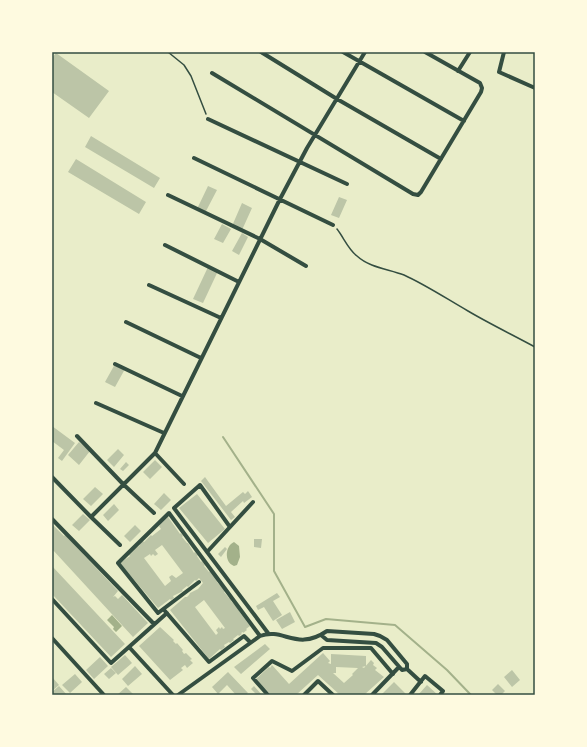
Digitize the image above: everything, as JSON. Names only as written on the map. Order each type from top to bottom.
[{"type":"street","points":[[261,52],[441,159]]},
{"type":"street","points":[[343,52],[464,121]]},
{"type":"street","points":[[91,517],[155,452],[280,199],[315,135],[365,52]]},
{"type":"street","points":[[212,73],[413,194],[418,195],[464,121],[482,88],[480,83],[425,52]]},
{"type":"street","points":[[458,71],[470,52]]},
{"type":"street","points":[[504,52],[499,72],[535,88]]},
{"type":"street","points":[[208,119],[347,184]]},
{"type":"street","points":[[194,158],[333,225]]},
{"type":"street","points":[[168,195],[260,239],[306,266]]},
{"type":"street","points":[[165,246],[239,282]]},
{"type":"street","points":[[149,285],[221,318]]},
{"type":"street","points":[[126,322],[201,358]]},
{"type":"street","points":[[115,364],[182,396]]},
{"type":"street","points":[[96,403],[164,433]]},
{"type":"street","points":[[77,436],[123,484],[154,512]]},
{"type":"street","points":[[155,452],[184,484]]},
{"type":"street","points":[[52,477],[120,545]]},
{"type":"street","points":[[230,528],[200,485],[174,508],[268,633]]},
{"type":"street","points":[[207,552],[253,502]]},
{"type":"street","points":[[166,611],[158,613],[118,563],[169,513],[260,636]]},
{"type":"street","points":[[52,519],[154,624]]},
{"type":"street","points":[[52,599],[111,664],[166,611],[199,582]]},
{"type":"street","points":[[166,611],[209,662],[244,636],[250,642]]},
{"type":"street","points":[[178,695],[250,642],[268,633],[299,640],[311,639],[327,631],[374,634],[387,640],[407,664],[407,669],[421,682]]},
{"type":"street","points":[[321,635],[327,640],[376,643],[382,647],[402,670],[407,669]]},
{"type":"street","points":[[52,638],[104,695]]},
{"type":"street","points":[[129,647],[173,695]]},
{"type":"street","points":[[268,695],[253,678],[272,661],[292,671],[323,648],[371,648],[393,674]]},
{"type":"street","points":[[372,695],[399,667]]},
{"type":"street","points":[[410,695],[425,676],[443,691],[440,695]]},
{"type":"street","points":[[304,695],[318,681],[333,695]]},
{"type":"path","points":[[168,52],[184,65],[191,76],[208,119]]},
{"type":"path","points":[[333,225],[348,247],[364,261],[379,268],[404,275],[535,347]]},
{"type":"shaded area","points":[[234,542],[239,546],[240,557],[237,565],[234,566],[227,558],[227,550]]},
{"type":"shaded area","points":[[112,615],[122,626],[116,632],[113,629],[114,627],[107,620]]},
{"type":"building","points":[[56,53],[109,91],[89,118],[52,92],[52,58]]},
{"type":"building","points":[[91,136],[160,178],[154,188],[85,147]]},
{"type":"building","points":[[76,159],[146,202],[139,214],[68,172]]},
{"type":"building","points":[[208,186],[217,190],[205,213],[197,209]]},
{"type":"building","points":[[339,197],[347,200],[339,218],[331,215]]},
{"type":"building","points":[[242,203],[252,208],[242,230],[232,226]]},
{"type":"building","points":[[222,224],[231,229],[223,243],[214,239]]},
{"type":"building","points":[[242,233],[248,237],[239,255],[232,251]]},
{"type":"building","points":[[208,267],[218,271],[203,303],[193,299]]},
{"type":"building","points":[[115,364],[125,369],[115,387],[105,382]]},
{"type":"building","points":[[52,426],[75,443],[62,461],[58,458],[64,450],[52,441]]},
{"type":"building","points":[[79,442],[90,451],[79,465],[68,455]]},
{"type":"building","points":[[118,449],[124,455],[114,467],[107,460]]},
{"type":"building","points":[[155,460],[162,467],[150,479],[143,472]]},
{"type":"building","points":[[126,462],[129,465],[123,471],[120,469]]},
{"type":"building","points":[[205,477],[226,506],[243,492],[245,494],[248,491],[252,497],[244,503],[243,501],[231,512],[235,517],[231,520],[201,481]]},
{"type":"building","points":[[95,487],[103,494],[91,506],[83,499]]},
{"type":"building","points":[[164,493],[171,500],[161,510],[154,504]]},
{"type":"building","points":[[197,494],[225,529],[208,543],[179,508]]},
{"type":"building","points":[[114,504],[119,510],[108,521],[103,515]]},
{"type":"building","points":[[83,514],[90,520],[79,531],[72,525]]},
{"type":"building","points":[[166,514],[194,553],[195,552],[198,555],[197,556],[201,562],[202,561],[205,565],[204,566],[218,581],[217,582],[225,591],[224,592],[240,610],[239,611],[250,626],[230,643],[229,642],[224,645],[225,647],[221,650],[220,649],[209,659],[170,610],[190,593],[198,589],[203,583],[199,578],[182,590],[183,591],[173,596],[174,598],[171,600],[170,599],[158,608],[120,563],[130,556],[128,554],[140,545],[139,544],[161,529],[158,521]],"holes":[[[162,545],[183,573],[176,578],[172,575],[169,577],[171,581],[165,586],[144,558],[150,554],[151,556],[153,554],[155,556],[158,554],[155,550]],[[204,600],[225,628],[223,629],[222,627],[220,629],[219,627],[216,630],[218,633],[216,635],[195,607]]]},
{"type":"building","points":[[52,524],[64,536],[65,535],[118,591],[113,597],[115,596],[118,599],[122,595],[148,623],[133,637],[52,549]]},
{"type":"building","points":[[135,525],[141,531],[130,542],[124,536]]},
{"type":"building","points":[[254,539],[262,539],[261,548],[254,547]]},
{"type":"building","points":[[225,547],[227,549],[221,557],[218,554]]},
{"type":"building","points":[[52,566],[125,644],[111,657],[52,594]]},
{"type":"building","points":[[277,593],[280,597],[273,601],[282,615],[273,621],[264,607],[258,610],[256,606]]},
{"type":"building","points":[[290,612],[295,622],[282,629],[276,620]]},
{"type":"building","points":[[160,627],[174,640],[173,641],[176,644],[177,643],[183,650],[182,651],[184,654],[186,653],[192,659],[190,660],[193,663],[187,668],[185,665],[181,668],[183,670],[170,680],[139,646]]},
{"type":"building","points":[[265,644],[270,649],[241,674],[234,667]]},
{"type":"building","points":[[323,653],[330,661],[328,663],[331,664],[331,654],[366,656],[366,666],[371,660],[374,663],[373,665],[377,668],[375,670],[384,677],[364,695],[340,695],[318,675],[296,695],[271,695],[256,679],[272,665],[289,684]],"holes":[[[336,667],[358,668],[344,683],[333,673],[336,673]]]},
{"type":"building","points":[[125,655],[132,663],[118,675],[111,667]]},
{"type":"building","points":[[100,657],[108,666],[94,679],[86,670]]},
{"type":"building","points":[[135,666],[142,674],[128,686],[122,679]]},
{"type":"building","points":[[111,668],[116,673],[109,679],[104,674]]},
{"type":"building","points":[[512,670],[520,680],[512,687],[504,677]]},
{"type":"building","points":[[228,672],[248,693],[245,695],[236,695],[227,685],[218,694],[212,687]]},
{"type":"building","points":[[75,674],[82,682],[70,693],[62,685]]},
{"type":"building","points":[[52,677],[59,685],[52,691]]},
{"type":"building","points":[[394,682],[406,694],[381,695]]},
{"type":"building","points":[[498,684],[505,691],[501,695],[497,695],[492,690]]},
{"type":"building","points":[[427,685],[438,695],[418,695]]},
{"type":"building","points":[[59,686],[67,695],[52,695],[52,692]]},
{"type":"building","points":[[254,686],[262,695],[257,695],[251,689]]},
{"type":"building","points":[[126,687],[134,695],[117,695]]},
{"type":"waterway","points":[[223,437],[274,514],[274,571],[305,627],[326,619],[395,625],[447,670],[471,695]]}]
